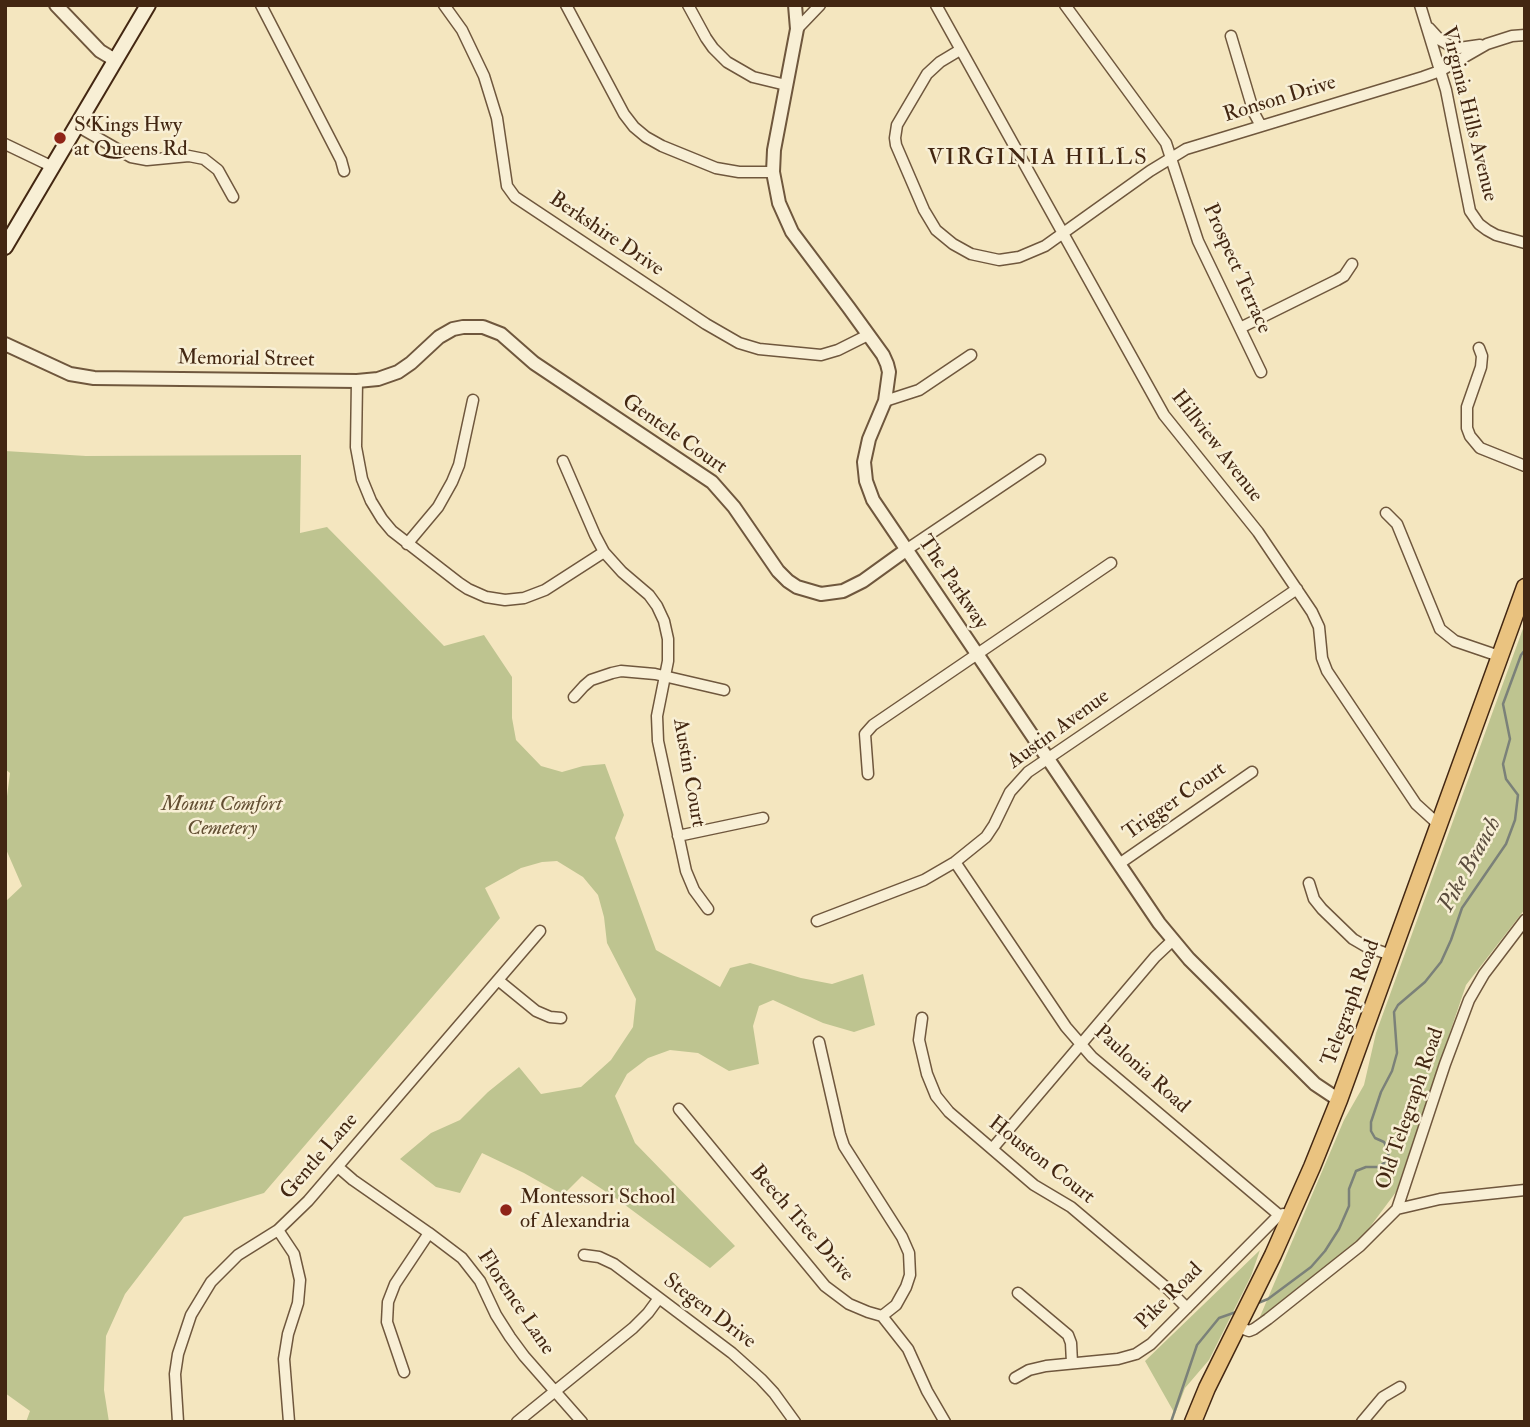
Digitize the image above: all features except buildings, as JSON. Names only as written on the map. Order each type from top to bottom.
[{"type":"main road","points":[[5,247],[148,5]]},
{"type":"main road","name":"Telegraph Road","points":[[1193,1422],[1273,1255],[1284,1214],[1312,1167],[1339,1100],[1525,587]]},
{"type":"street","points":[[56,5],[100,51],[114,60]]},
{"type":"street","points":[[261,5],[341,160],[344,171]]},
{"type":"street","name":"Berkshire Drive","points":[[444,5],[462,30],[484,76],[497,118],[507,186],[515,197],[738,343],[759,349],[815,355],[838,350],[869,335]]},
{"type":"street","points":[[566,5],[624,114],[646,137],[716,168],[740,172],[773,172]]},
{"type":"street","points":[[688,5],[706,38],[727,62],[753,77],[786,85]]},
{"type":"street","name":"The Parkway","points":[[795,5],[797,29],[774,150],[773,172],[779,203],[792,232],[883,355],[889,372],[885,401],[864,462],[866,481],[873,500],[1159,923],[1198,967],[1315,1084],[1339,1100]]},
{"type":"street","points":[[797,29],[820,5]]},
{"type":"street","name":"Hillview Avenue","points":[[936,5],[1164,415],[1258,532],[1297,589],[1319,627],[1322,658],[1327,671],[1416,804],[1438,824]]},
{"type":"street","name":"Prospect Terrace","points":[[1065,5],[1166,143],[1198,242],[1261,372]]},
{"type":"street","name":"Virginia Hills Avenue","points":[[1420,5],[1446,90],[1470,211],[1487,230],[1525,243]]},
{"type":"street","points":[[1426,24],[1440,40],[1452,47],[1487,44]]},
{"type":"street","name":"Ronson Drive","points":[[960,50],[927,74],[895,130],[897,149],[928,219],[936,230],[971,254],[991,259],[1010,259],[1045,246],[1150,171],[1186,149],[1440,71],[1487,44],[1525,35]]},
{"type":"street","points":[[1231,36],[1254,113],[1261,126]]},
{"type":"street","points":[[77,126],[131,157],[147,160],[189,156],[204,159],[218,170],[233,197]]},
{"type":"street","points":[[5,144],[53,167]]},
{"type":"street","points":[[1241,328],[1337,281],[1352,264]]},
{"type":"street","name":"Memorial Street","points":[[5,344],[70,374],[93,378],[357,381],[378,379],[398,372],[446,333],[476,326]]},
{"type":"street","name":"Gentele Court","points":[[476,326],[500,334],[534,363],[712,482],[734,507],[778,572],[805,591],[821,594],[843,591],[863,580],[1040,460]]},
{"type":"street","points":[[1479,348],[1481,366],[1467,407],[1467,428],[1470,436],[1480,448],[1525,466]]},
{"type":"street","points":[[885,401],[919,390],[971,355]]},
{"type":"street","points":[[357,381],[356,447],[362,480],[371,501],[392,531],[468,589],[486,597],[505,600],[524,598],[540,593],[604,552]]},
{"type":"street","points":[[407,544],[438,507],[452,482],[459,465],[473,400]]},
{"type":"street","name":"Austin Court","points":[[563,461],[604,552],[649,595],[662,616],[668,639],[668,661],[657,716],[658,741],[690,881],[708,909]]},
{"type":"street","points":[[1386,513],[1402,534],[1440,629],[1455,641],[1499,656]]},
{"type":"street","points":[[868,774],[865,734],[873,725],[1111,563]]},
{"type":"street","name":"Austin Avenue","points":[[817,921],[925,880],[955,862],[986,837],[1010,792],[1021,778],[1297,589]]},
{"type":"street","points":[[575,697],[591,680],[612,673],[631,671],[724,690]]},
{"type":"street","name":"Trigger Court","points":[[1119,864],[1252,772]]},
{"type":"street","points":[[678,836],[763,818]]},
{"type":"street","name":"Paulonia Road","points":[[955,862],[1066,1027],[1092,1057],[1284,1214]]},
{"type":"street","points":[[1309,883],[1314,899],[1353,939],[1391,955]]},
{"type":"street","name":"Old Telegraph Road","points":[[1238,1326],[1249,1331],[1254,1329],[1360,1246],[1397,1209],[1469,1000],[1484,974],[1525,920]]},
{"type":"street","name":"Gentle Lane","points":[[178,1422],[178,1354],[191,1315],[211,1282],[247,1249],[278,1230],[308,1201],[540,930]]},
{"type":"street","points":[[992,1149],[1173,940]]},
{"type":"street","points":[[498,980],[536,1011],[561,1018]]},
{"type":"street","name":"Houston Court","points":[[922,1018],[919,1036],[927,1074],[933,1091],[949,1112],[1034,1185],[1071,1207],[1187,1308]]},
{"type":"street","points":[[819,1042],[844,1146],[902,1237],[909,1253],[910,1275],[906,1287],[895,1305],[883,1316],[908,1349],[945,1422]]},
{"type":"street","name":"Beech Tree Drive","points":[[679,1109],[825,1286],[849,1304],[883,1316]]},
{"type":"street","name":"Florence Lane","points":[[338,1167],[455,1251],[470,1266],[510,1337],[582,1422]]},
{"type":"street","points":[[1397,1209],[1440,1199],[1525,1190]]},
{"type":"street","name":"Pike Road","points":[[1015,1378],[1038,1367],[1118,1360],[1136,1354],[1151,1343],[1284,1214]]},
{"type":"street","points":[[278,1230],[294,1254],[300,1280],[298,1303],[288,1334],[284,1359],[289,1422]]},
{"type":"street","points":[[404,1372],[387,1322],[388,1302],[395,1284],[429,1233]]},
{"type":"street","name":"Stegen Drive","points":[[584,1255],[599,1257],[614,1264],[747,1365],[774,1393],[795,1422]]},
{"type":"street","points":[[1018,1293],[1068,1335],[1072,1363]]},
{"type":"street","points":[[517,1422],[633,1328],[659,1298]]},
{"type":"street","points":[[1362,1422],[1383,1397],[1400,1387]]},
{"type":"green space","name":"Mount Comfort Cemetery","points":[[5,451],[86,456],[301,455],[300,533],[327,527],[444,646],[484,635],[512,677],[512,718],[516,740],[541,766],[562,772],[605,764],[624,815],[615,838],[656,950],[720,987],[730,968],[750,963],[832,984],[863,974],[875,1025],[854,1032],[823,1023],[773,1000],[759,1006],[753,1026],[759,1064],[729,1071],[698,1053],[670,1050],[648,1058],[627,1074],[615,1096],[635,1143],[735,1246],[710,1268],[582,1176],[563,1195],[482,1153],[460,1193],[436,1187],[400,1159],[431,1133],[460,1120],[488,1092],[519,1067],[541,1094],[581,1087],[611,1060],[633,1027],[636,999],[607,943],[598,895],[583,877],[557,861],[542,862],[521,868],[485,888],[500,918],[264,1193],[184,1217],[125,1294],[106,1336],[104,1390],[109,1422],[26,1422],[30,1411],[5,1393],[5,902],[22,886],[5,847],[5,812],[10,773],[5,769]]},
{"type":"green space","points":[[1525,623],[1525,909],[1466,985],[1396,1192],[1361,1239],[1256,1326],[1344,1120],[1364,1085],[1376,1033]]},
{"type":"green space","points":[[1260,1250],[1251,1276],[1209,1360],[1185,1388],[1175,1414],[1145,1361]]},
{"type":"waterway","name":"Pike Branch","points":[[1258,1303],[1268,1299],[1311,1267],[1325,1251],[1349,1206],[1349,1189],[1356,1171],[1366,1167],[1378,1167],[1387,1161],[1389,1152],[1384,1142],[1375,1138],[1371,1131],[1371,1122],[1397,1053],[1394,1012],[1441,962],[1462,908],[1506,844],[1515,820],[1518,795],[1506,779],[1503,764],[1510,739],[1503,704],[1525,650]]},
{"type":"waterway","name":"Pike Branch","points":[[1171,1422],[1197,1345],[1219,1318],[1239,1311]]},
{"type":"place","name":"S Kings Hwy at Queens Rd","points":[[60,138]]},
{"type":"place","name":"Montessori School of Alexandria","points":[[506,1210]]},
{"type":"district","name":"VIRGINIA HILLS","points":[[1038,159]]}]
